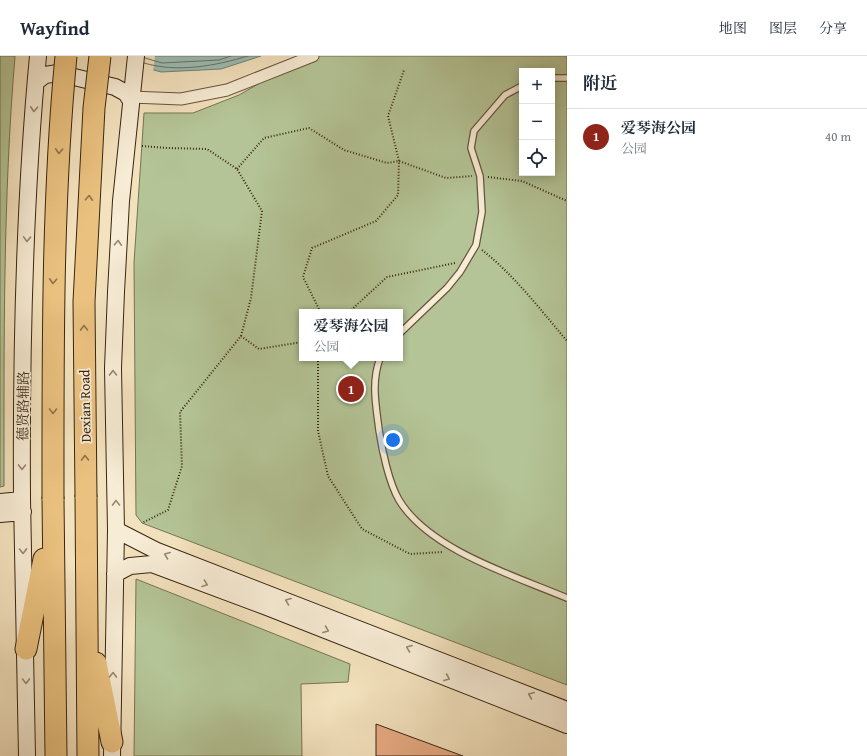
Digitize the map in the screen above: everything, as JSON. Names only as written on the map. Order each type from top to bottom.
[{"type":"highway","points":[[56,756],[52,298],[61,105],[66,56]]},
{"type":"highway","name":"Dexian Road","points":[[88,756],[84,302],[94,108],[100,56]]},
{"type":"highway","points":[[26,649],[53,509]]},
{"type":"highway","points":[[86,613],[112,749]]},
{"type":"street","name":"德贤路辅路","points":[[27,756],[22,506],[24,302],[28,202],[38,56]]},
{"type":"street","points":[[112,749],[116,530],[113,368],[120,201],[136,56]]},
{"type":"street","points":[[36,82],[45,75],[58,73],[115,87],[126,93],[181,99],[227,90],[313,56]]},
{"type":"street","points":[[0,502],[22,506]]},
{"type":"street","points":[[0,514],[22,506]]},
{"type":"street","points":[[116,530],[158,551],[567,710]]},
{"type":"street","points":[[115,574],[130,566],[152,564],[274,610],[567,725]]},
{"type":"lane","points":[[555,78],[567,78]]},
{"type":"lane","points":[[403,329],[447,288],[476,245],[482,212],[480,176],[471,148],[474,131],[505,95],[519,88]]},
{"type":"lane","points":[[379,361],[373,381],[382,454],[398,500],[423,529],[456,551],[567,598]]},
{"type":"path","points":[[319,309],[303,277],[312,248],[376,221],[398,195],[398,161],[388,116],[404,70]]},
{"type":"path","points":[[237,168],[264,138],[309,128],[344,150],[387,163],[398,161],[446,178],[480,176],[522,181],[567,201]]},
{"type":"path","points":[[142,146],[207,149],[237,168],[262,211],[251,298],[241,336],[180,412],[182,466],[168,510],[142,523]]},
{"type":"path","points":[[476,245],[494,259],[525,291],[567,341]]},
{"type":"path","points":[[352,309],[387,277],[466,261]]},
{"type":"path","points":[[241,336],[259,349],[299,342]]},
{"type":"path","points":[[318,361],[318,431],[328,476],[362,529],[410,554],[456,551]]},
{"type":"green space","points":[[0,56],[15,56],[6,217],[4,486],[0,487]]},
{"type":"green space","points":[[307,56],[567,56],[567,685],[142,523],[136,515],[134,263],[144,113],[193,113],[239,95]]},
{"type":"green space","points":[[136,579],[350,664],[348,682],[301,684],[302,756],[134,756]]},
{"type":"water","points":[[105,56],[261,56],[221,69],[161,72]]},
{"type":"pier","points":[[103,56],[155,56],[153,72],[104,58]]},
{"type":"building","points":[[376,724],[463,756],[376,756]]},
{"type":"place","name":"爱琴海公园","points":[[351,389]]}]
